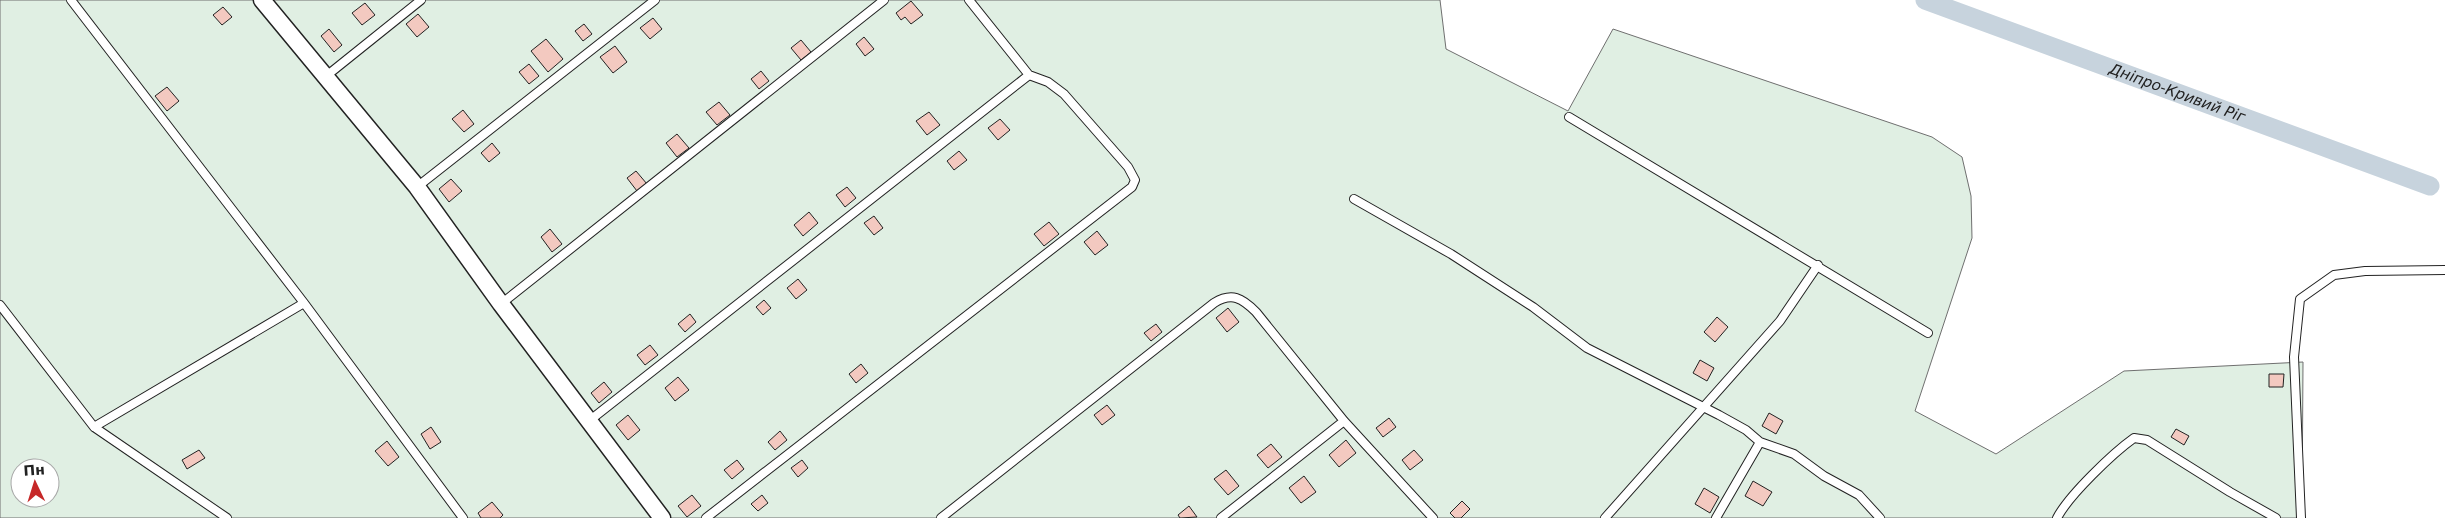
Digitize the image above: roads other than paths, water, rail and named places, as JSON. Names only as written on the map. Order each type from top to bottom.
[{"type":"street","points":[[262,0],[417,187],[501,304],[662,518]]},
{"type":"lane","points":[[71,0],[304,303],[463,518]]},
{"type":"lane","points":[[324,77],[421,0]]},
{"type":"lane","points":[[417,187],[655,0]]},
{"type":"lane","points":[[501,304],[884,0]]},
{"type":"lane","points":[[706,518],[1132,187],[1135,180],[1128,167],[1064,94],[1048,82],[1029,75],[969,0]]},
{"type":"lane","points":[[589,421],[1029,75]]},
{"type":"lane","points":[[1569,117],[1818,265],[1928,333]]},
{"type":"lane","points":[[1354,199],[1460,259],[1533,307],[1587,348],[1704,407],[1746,430],[1760,442],[1794,454],[1824,476],[1859,495],[1870,505],[1878,518]]},
{"type":"lane","points":[[1606,518],[1780,321],[1818,265]]},
{"type":"lane","points":[[2301,518],[2294,357],[2300,299],[2334,275],[2365,271],[2445,270]]},
{"type":"lane","points":[[942,518],[1223,298],[1236,296],[1246,301],[1256,312],[1344,421],[1433,518]]},
{"type":"lane","points":[[94,427],[304,303]]},
{"type":"lane","points":[[0,305],[94,427],[227,518]]},
{"type":"lane","points":[[1221,518],[1344,421]]},
{"type":"lane","points":[[2057,518],[2076,494],[2123,446],[2134,438],[2147,440],[2230,492],[2276,518]]},
{"type":"lane","points":[[1716,518],[1760,442]]},
{"type":"waterway","name":"Дніпро-Кривий Ріг","points":[[1925,0],[2430,186]]}]
